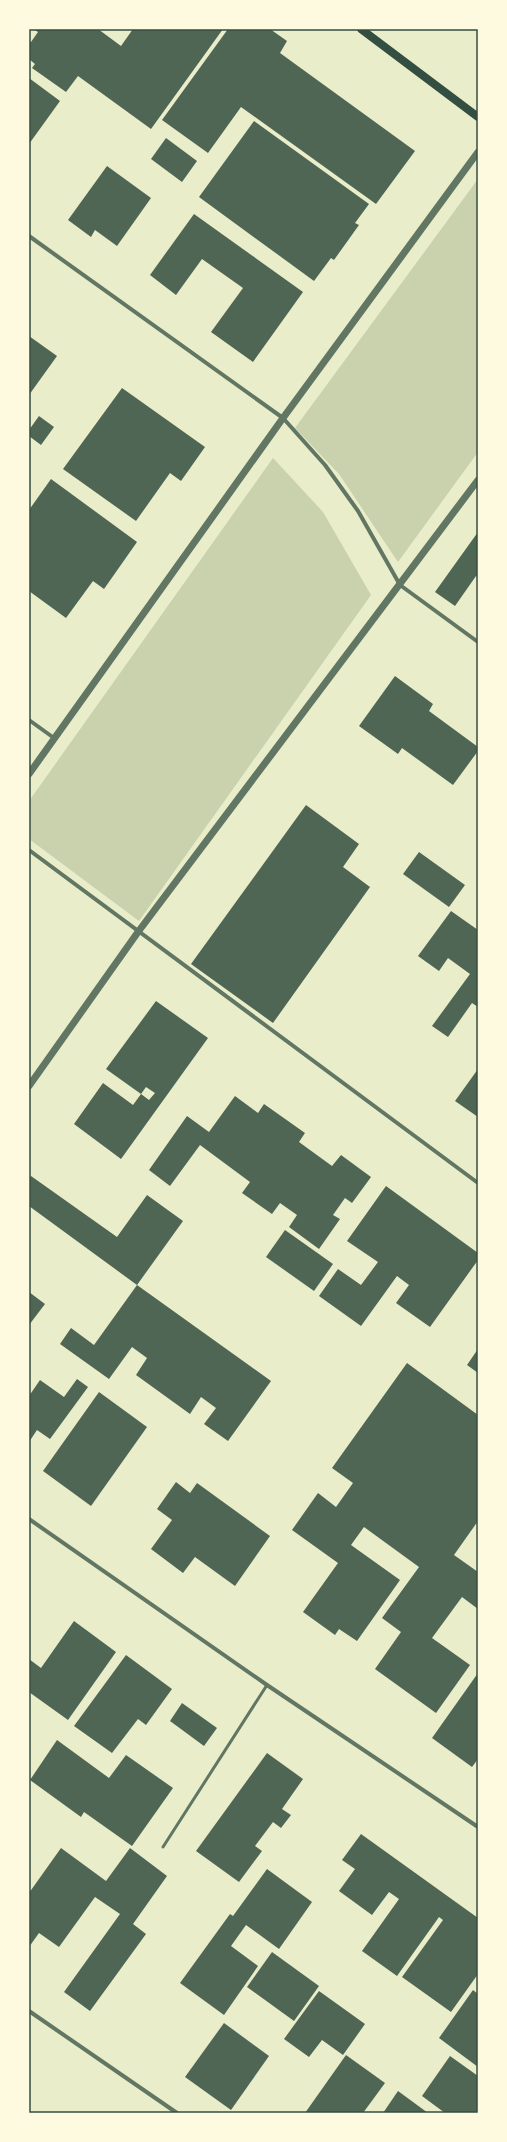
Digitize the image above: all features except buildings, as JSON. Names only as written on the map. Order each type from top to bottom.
[{"type":"main road","points":[[361,29],[478,117]]},
{"type":"street","points":[[29,774],[283,418],[478,152]]},
{"type":"street","points":[[29,236],[283,418],[325,465],[358,511],[400,585],[478,642]]},
{"type":"street","points":[[29,1086],[138,932],[478,480]]},
{"type":"street","points":[[29,720],[54,738]]},
{"type":"street","points":[[29,850],[478,1183]]},
{"type":"street","points":[[29,1519],[267,1684],[478,1827]]},
{"type":"street","points":[[29,2011],[177,2113]]},
{"type":"lane","points":[[163,1847],[267,1684]]},
{"type":"green space","points":[[478,179],[478,452],[398,562],[339,474],[295,428]]},
{"type":"green space","points":[[273,458],[323,512],[371,595],[139,921],[29,839],[29,801]]}]
